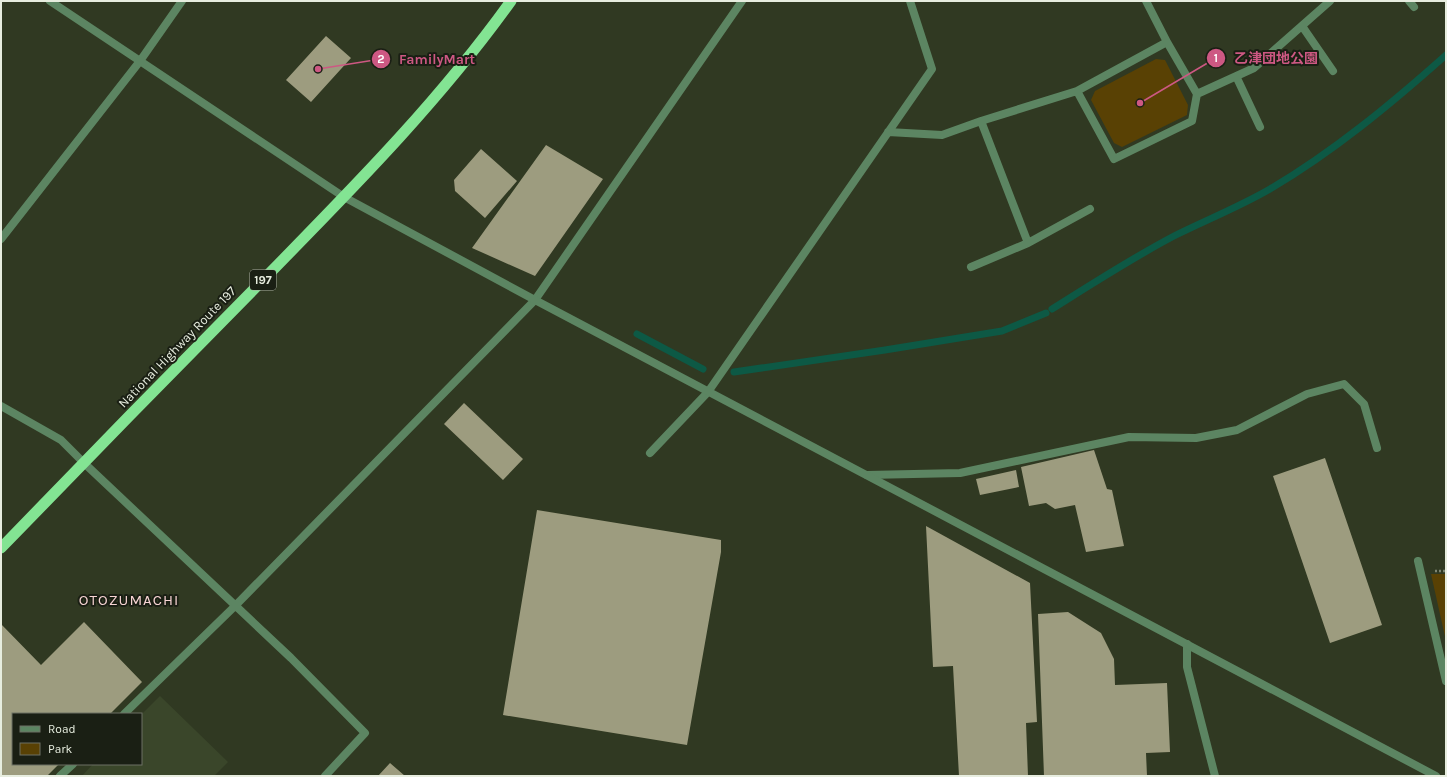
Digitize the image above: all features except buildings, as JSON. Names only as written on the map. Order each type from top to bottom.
[{"type":"highway","name":"National Highway Route 197","points":[[1,548],[344,197],[419,116],[489,32],[512,1]]},
{"type":"street","points":[[50,1],[344,197],[708,392],[1187,644],[1432,775]]},
{"type":"street","points":[[1,239],[140,61],[182,1]]},
{"type":"street","points":[[125,713],[235,606],[535,300],[742,1]]},
{"type":"street","points":[[650,453],[708,392],[932,69],[910,1]]},
{"type":"street","points":[[1077,91],[1114,159],[1192,121],[1197,94],[1167,42],[1146,1]]},
{"type":"street","points":[[1197,94],[1254,68],[1330,1]]},
{"type":"street","points":[[1302,26],[1333,71]]},
{"type":"street","points":[[888,132],[942,135],[980,121],[1077,91],[1167,42]]},
{"type":"street","points":[[1236,76],[1260,127]]},
{"type":"street","points":[[980,121],[1028,243]]},
{"type":"street","points":[[971,267],[1028,243],[1090,209]]},
{"type":"street","points":[[867,476],[960,473],[1129,437],[1196,438],[1237,430],[1306,394],[1344,384],[1364,404],[1377,448]]},
{"type":"street","points":[[1,406],[61,440],[291,658],[365,733],[325,776]]},
{"type":"street","points":[[1418,561],[1446,681]]},
{"type":"street","points":[[1187,644],[1187,667],[1215,776]]},
{"type":"street","points":[[60,776],[72,765]]},
{"type":"shaded area","points":[[160,696],[228,762],[214,776],[82,776],[92,765],[142,765],[142,714]]},
{"type":"green space","points":[[1156,59],[1165,60],[1188,105],[1187,115],[1122,147],[1114,143],[1091,100],[1095,91]]},
{"type":"green space","points":[[1431,574],[1446,574],[1446,641]]},
{"type":"waterway","points":[[1052,309],[1158,244],[1246,202],[1293,175],[1361,126],[1446,55]]},
{"type":"waterway","points":[[734,372],[1002,331],[1046,313]]},
{"type":"waterway","points":[[637,334],[703,369]]},
{"type":"place","name":"FamilyMart","points":[[318,69]]},
{"type":"place","name":"乙津団地公園","points":[[1140,103]]},
{"type":"district","name":"OTOZUMACHI","points":[[129,600]]}]
